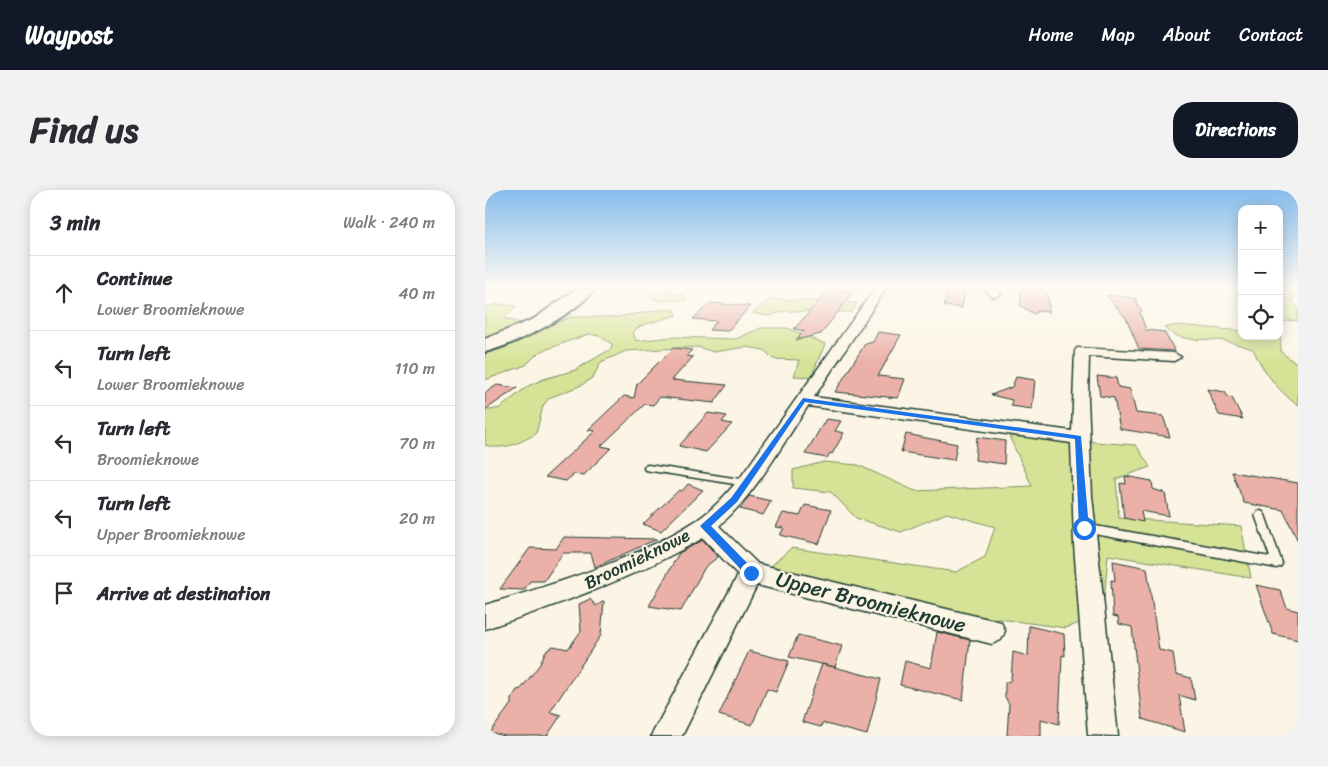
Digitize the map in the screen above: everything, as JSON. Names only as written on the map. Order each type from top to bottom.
[{"type":"street","points":[[485,346],[539,323],[558,312]]},
{"type":"street","name":"Broomieknowe","points":[[485,617],[578,587],[619,570],[705,526],[725,509],[747,482],[863,312]]},
{"type":"street","points":[[1103,735],[1084,528],[1079,438],[1082,351],[1174,357]]},
{"type":"street","points":[[803,400],[1079,438]]},
{"type":"street","name":"Upper Broomieknowe","points":[[705,526],[751,573],[992,631]]},
{"type":"street","name":"Upper Broomieknowe","points":[[667,736],[751,573]]},
{"type":"lane","points":[[648,468],[747,482]]},
{"type":"lane","points":[[1084,528],[1277,563],[1260,516]]},
{"type":"green space","points":[[485,312],[510,312],[504,318],[524,324],[485,342]]},
{"type":"green space","points":[[644,312],[676,312],[677,315],[640,326],[633,332],[636,341],[672,337],[736,339],[761,328],[787,328],[825,344],[811,377],[794,376],[799,360],[773,359],[764,350],[746,347],[714,352],[698,347],[626,351],[601,362],[593,377],[582,385],[549,398],[543,406],[536,434],[505,447],[485,445],[485,411],[500,408],[528,386],[575,370],[611,349],[612,344],[599,336],[589,334],[539,352],[526,365],[485,380],[485,350],[571,317],[617,317]]},
{"type":"green space","points":[[754,312],[780,312],[768,316]]},
{"type":"green space","points":[[1283,312],[1298,312],[1298,320],[1283,322]]},
{"type":"green space","points":[[1178,325],[1238,331],[1238,340],[1281,340],[1281,352],[1294,362],[1298,362],[1298,406],[1272,380],[1253,349],[1231,342],[1183,338],[1164,328]]},
{"type":"green space","points":[[1009,436],[1136,445],[1150,467],[1116,479],[1119,518],[1241,526],[1251,578],[1108,555],[1103,614],[1066,628],[779,589],[772,565],[791,548],[956,572],[985,557],[995,527],[947,513],[901,532],[856,518],[831,492],[793,488],[793,470],[824,462],[858,465],[915,491],[1032,486]]},
{"type":"building","points":[[700,312],[744,312],[728,331],[709,330],[717,321],[693,319]]},
{"type":"building","points":[[809,312],[837,312],[821,334],[796,340],[804,331],[794,329]]},
{"type":"building","points":[[1121,312],[1140,312],[1146,330],[1164,332],[1175,351],[1139,349],[1126,318]]},
{"type":"building","points":[[878,332],[901,335],[878,376],[905,379],[898,398],[835,392],[865,344],[873,342]]},
{"type":"building","points":[[673,348],[692,350],[686,356],[693,357],[672,380],[727,385],[714,403],[660,397],[653,405],[645,404],[601,446],[611,448],[584,475],[574,474],[566,481],[545,477],[595,431],[588,430],[624,396],[634,398],[637,384]]},
{"type":"building","points":[[1097,376],[1116,378],[1118,387],[1130,389],[1136,413],[1163,416],[1170,437],[1120,429],[1114,398],[1100,396]]},
{"type":"building","points":[[1016,377],[1035,380],[1032,409],[1011,406],[1012,400],[991,395],[1012,387]]},
{"type":"building","points":[[497,385],[517,388],[485,410],[485,393]]},
{"type":"building","points":[[1207,389],[1225,392],[1228,397],[1232,398],[1243,419],[1219,415]]},
{"type":"building","points":[[708,413],[727,416],[722,422],[732,424],[706,452],[679,446]]},
{"type":"building","points":[[826,419],[841,421],[835,431],[844,433],[832,454],[830,453],[827,458],[805,454]]},
{"type":"building","points":[[906,434],[957,444],[954,460],[901,452]]},
{"type":"building","points":[[977,437],[1005,441],[1004,464],[975,460]]},
{"type":"building","points":[[1232,472],[1298,483],[1298,541],[1283,510],[1244,503]]},
{"type":"building","points":[[1125,476],[1152,481],[1153,489],[1165,493],[1169,516],[1141,511],[1143,522],[1124,518],[1120,483],[1126,484]]},
{"type":"building","points":[[688,484],[703,490],[661,531],[643,524],[679,490],[682,491]]},
{"type":"building","points":[[749,496],[771,501],[763,515],[740,509]]},
{"type":"building","points":[[805,505],[831,510],[819,544],[780,535],[784,528],[776,527],[783,513],[800,516]]},
{"type":"building","points":[[564,537],[657,539],[595,567],[591,553],[563,553],[544,581],[530,581],[524,590],[500,589],[530,548],[556,549]]},
{"type":"building","points":[[703,540],[718,557],[705,567],[681,611],[649,606],[679,553]]},
{"type":"building","points":[[1113,561],[1147,568],[1159,650],[1173,653],[1176,674],[1191,678],[1195,700],[1179,695],[1185,732],[1142,719],[1132,627],[1119,624],[1118,617],[1113,616],[1111,580],[1115,581]]},
{"type":"building","points":[[1256,585],[1280,590],[1287,608],[1298,611],[1298,640],[1273,634]]},
{"type":"building","points":[[590,599],[596,606],[604,601],[601,635],[550,712],[561,715],[547,736],[505,736],[490,733],[511,704],[511,699],[517,690],[521,689],[540,664],[545,652],[553,646],[568,649],[581,631],[579,604]]},
{"type":"building","points":[[1029,626],[1064,634],[1065,656],[1062,655],[1059,724],[1041,719],[1041,736],[1007,736],[1009,704],[1005,697],[1005,683],[1011,680],[1013,652],[1028,656]]},
{"type":"building","points":[[937,632],[970,640],[963,700],[900,685],[905,661],[931,668]]},
{"type":"building","points":[[798,635],[842,646],[835,667],[789,657]]},
{"type":"building","points":[[749,651],[789,661],[776,692],[767,689],[752,725],[719,715]]},
{"type":"building","points":[[822,664],[881,679],[867,735],[822,723],[821,727],[802,722]]},
{"type":"route","points":[[751,573],[705,526],[734,500],[803,400],[1079,438],[1084,528]]}]
